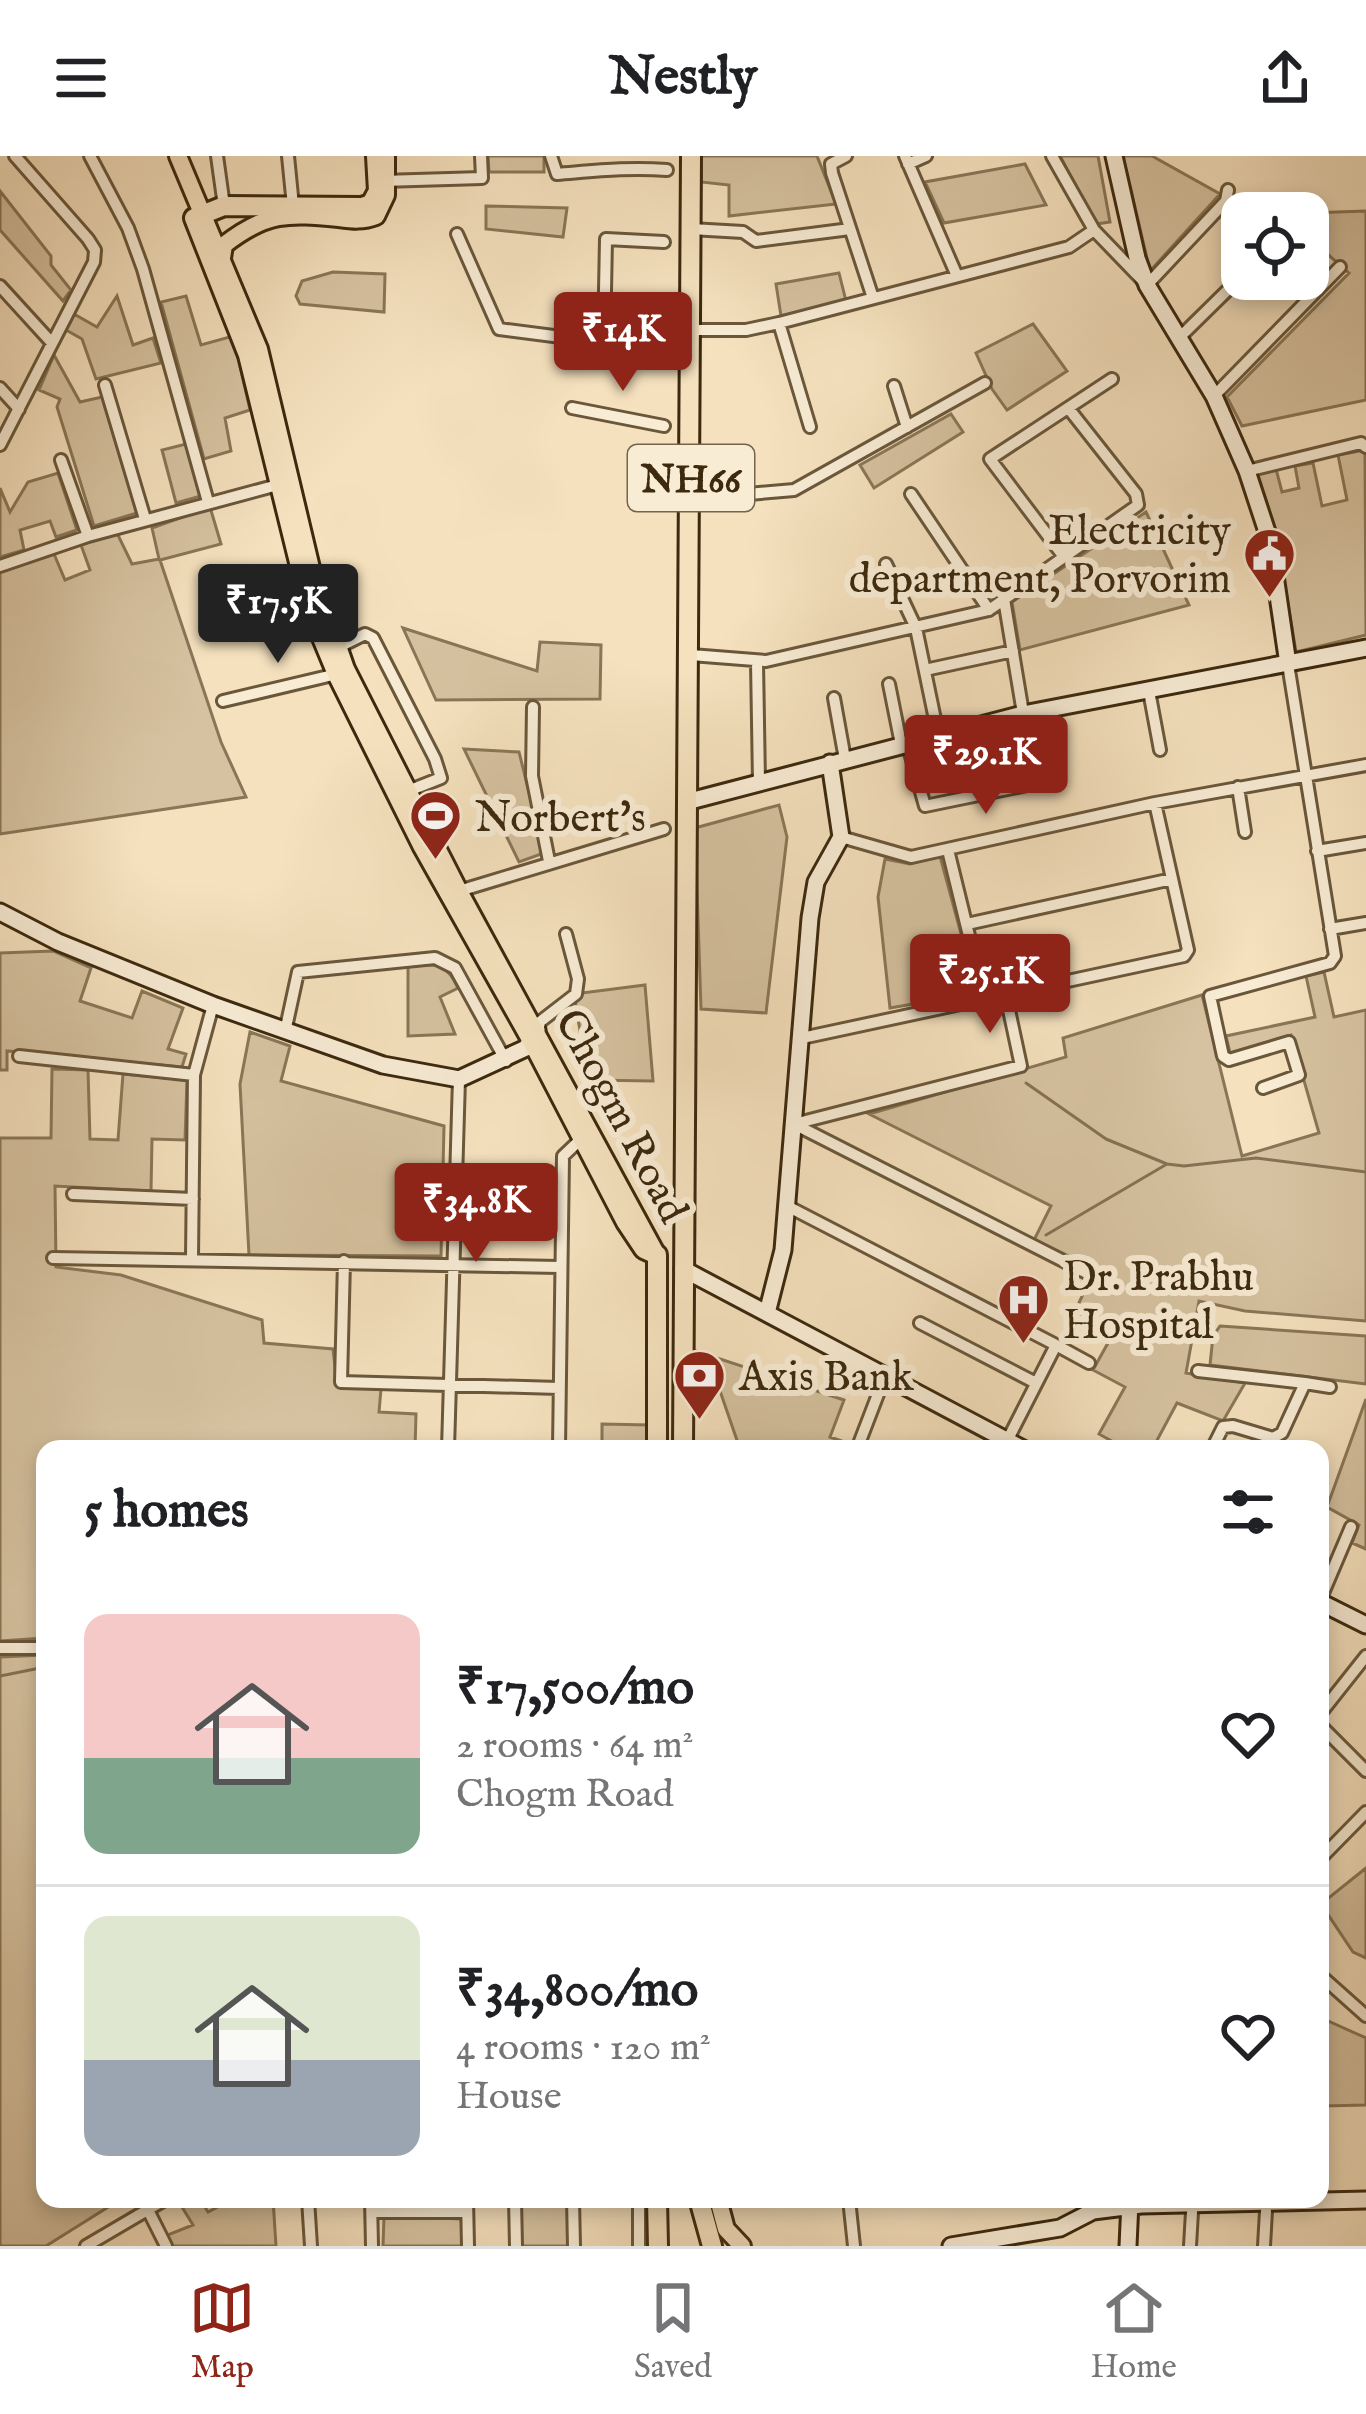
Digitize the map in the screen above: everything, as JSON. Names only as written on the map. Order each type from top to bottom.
[{"type":"highway","points":[[199,216],[224,206],[371,204],[382,181],[376,156]]},
{"type":"highway","name":"NH66","points":[[683,1440],[691,156]]},
{"type":"highway","name":"Chogm Road","points":[[199,216],[248,355],[316,610],[341,672],[422,845],[534,1034],[635,1238],[657,1255],[657,1440]]},
{"type":"highway","points":[[657,2208],[658,2246]]},
{"type":"highway","points":[[701,2208],[712,2246]]},
{"type":"main road","name":"Chogm Road","points":[[166,156],[222,258],[259,349],[283,483]]},
{"type":"main road","name":"Chogm Road","points":[[178,156],[199,216]]},
{"type":"main road","points":[[222,258],[224,245],[269,216],[364,221],[376,216],[384,205],[386,156]]},
{"type":"main road","name":"Chogm Road","points":[[316,610],[337,648],[341,672],[534,1034]]},
{"type":"main road","points":[[720,2208],[726,2229],[742,2246]]},
{"type":"street","points":[[0,445],[94,262],[95,250],[15,156]]},
{"type":"street","points":[[90,156],[128,228],[143,269],[208,502]]},
{"type":"street","points":[[218,156],[224,206]]},
{"type":"street","points":[[288,156],[293,206]]},
{"type":"street","points":[[382,181],[482,178],[481,156]]},
{"type":"street","points":[[551,156],[556,174],[608,171],[618,166],[667,170]]},
{"type":"street","points":[[846,156],[830,164],[873,298]]},
{"type":"street","points":[[926,156],[906,160],[957,276]]},
{"type":"street","points":[[1052,156],[1094,230],[1147,285],[1181,336],[1247,470],[1270,541],[1335,956],[1330,963],[1210,996],[1222,1056],[1229,1060],[1289,1042],[1299,1075],[1263,1088]]},
{"type":"street","points":[[1114,156],[1147,285]]},
{"type":"street","points":[[1147,285],[1226,201],[1228,190]]},
{"type":"street","points":[[691,229],[743,232],[756,241],[850,229]]},
{"type":"street","points":[[691,330],[746,330],[779,323],[1069,247],[1094,230]]},
{"type":"street","points":[[457,234],[499,329],[662,350]]},
{"type":"street","points":[[604,343],[606,239],[664,242]]},
{"type":"street","points":[[1214,396],[1340,267]]},
{"type":"street","points":[[0,286],[52,343]]},
{"type":"street","points":[[1181,336],[1221,297]]},
{"type":"street","points":[[779,323],[810,427]]},
{"type":"street","points":[[1064,556],[990,459],[1112,380]]},
{"type":"street","points":[[691,499],[794,490],[985,383]]},
{"type":"street","points":[[105,386],[146,519]]},
{"type":"street","points":[[894,386],[907,427]]},
{"type":"street","points":[[0,388],[19,409]]},
{"type":"street","points":[[572,408],[664,426]]},
{"type":"street","points":[[691,655],[757,662],[988,610],[1133,511],[1138,500],[1069,409]]},
{"type":"street","points":[[1247,470],[1361,443],[1366,447]]},
{"type":"street","points":[[61,460],[88,536]]},
{"type":"street","points":[[0,566],[88,536],[283,483]]},
{"type":"street","points":[[911,494],[988,610]]},
{"type":"street","points":[[886,564],[916,628],[938,734]]},
{"type":"street","points":[[889,683],[925,806],[1032,784],[1004,599]]},
{"type":"street","points":[[211,633],[316,610]]},
{"type":"street","points":[[337,648],[364,634],[373,638],[436,759],[441,778],[408,791]]},
{"type":"street","points":[[690,800],[1023,714],[1366,648]]},
{"type":"street","points":[[925,670],[1013,651]]},
{"type":"street","points":[[757,662],[759,782]]},
{"type":"street","points":[[223,701],[341,672]]},
{"type":"street","points":[[1149,691],[1160,750]]},
{"type":"street","points":[[767,1313],[783,1250],[816,882],[842,837],[834,698]]},
{"type":"street","points":[[533,707],[532,776],[549,861]]},
{"type":"street","points":[[842,837],[899,856],[948,850],[1155,803],[1366,765]]},
{"type":"street","points":[[1238,788],[1246,832]]},
{"type":"street","points":[[802,1038],[1184,956],[1187,950],[1155,803]]},
{"type":"street","points":[[459,891],[664,829]]},
{"type":"street","points":[[1317,851],[1366,842]]},
{"type":"street","points":[[948,850],[985,1001]]},
{"type":"street","points":[[967,924],[1172,880]]},
{"type":"street","points":[[0,912],[58,943],[285,1032],[383,1065],[460,1079],[526,1048],[541,1021],[572,999],[578,987],[566,934]]},
{"type":"street","points":[[1330,929],[1366,923]]},
{"type":"street","points":[[285,1032],[298,972],[435,958],[454,968],[506,1060]]},
{"type":"street","points":[[794,1124],[1021,1066],[1006,996]]},
{"type":"street","points":[[192,1258],[194,1075],[213,1005]]},
{"type":"street","points":[[19,1056],[194,1075]]},
{"type":"street","points":[[448,1440],[460,1079]]},
{"type":"street","points":[[794,1124],[1085,1272]]},
{"type":"street","points":[[559,1440],[563,1156],[585,1135]]},
{"type":"street","points":[[73,1194],[193,1199]]},
{"type":"street","points":[[787,1206],[1089,1363]]},
{"type":"street","points":[[53,1258],[559,1267]]},
{"type":"street","points":[[344,1261],[341,1382],[559,1388]]},
{"type":"street","points":[[683,1269],[1006,1440]]},
{"type":"street","points":[[920,1323],[1036,1383]]},
{"type":"street","points":[[1017,1440],[1036,1383],[1056,1345]]},
{"type":"street","points":[[1198,1371],[1330,1387]]},
{"type":"street","points":[[860,1440],[885,1376]]},
{"type":"street","points":[[1216,1440],[1223,1427],[1273,1438],[1282,1433],[1305,1383]]},
{"type":"street","points":[[1329,1580],[1351,1527]]},
{"type":"street","points":[[1329,1606],[1366,1625]]},
{"type":"street","points":[[0,1648],[36,1648]]},
{"type":"street","points":[[1329,1703],[1366,1656]]},
{"type":"street","points":[[1329,1734],[1366,1772]]},
{"type":"street","points":[[1329,1850],[1366,1811]]},
{"type":"street","points":[[1329,1985],[1366,2016]]},
{"type":"street","points":[[1329,2201],[1366,2200]]},
{"type":"street","points":[[91,2245],[151,2208]]},
{"type":"street","points":[[309,2208],[311,2246]]},
{"type":"street","points":[[371,2208],[372,2246]]},
{"type":"street","points":[[467,2208],[468,2246]]},
{"type":"street","points":[[515,2208],[516,2246]]},
{"type":"street","points":[[574,2208],[574,2246]]},
{"type":"street","points":[[639,2208],[639,2246]]},
{"type":"street","points":[[850,2208],[854,2246]]},
{"type":"street","points":[[951,2246],[1060,2228],[1112,2208]]},
{"type":"street","points":[[1128,2246],[1130,2208]]},
{"type":"street","points":[[1190,2246],[1197,2208]]},
{"type":"street","points":[[1264,2246],[1266,2208]]},
{"type":"street","points":[[1329,2208],[1366,2210]]},
{"type":"street","points":[[148,2210],[166,2246]]},
{"type":"shaded area","points":[[488,156],[544,156],[544,172],[489,172]]},
{"type":"shaded area","points":[[701,156],[817,156],[836,204],[729,216],[729,185],[701,182]]},
{"type":"shaded area","points":[[1060,156],[1098,156],[1110,222],[1096,224]]},
{"type":"shaded area","points":[[1123,156],[1152,156],[1220,194],[1150,271]]},
{"type":"shaded area","points":[[1025,164],[1046,205],[944,223],[925,182]]},
{"type":"shaded area","points":[[0,191],[71,290],[63,301],[0,230]]},
{"type":"shaded area","points":[[486,206],[567,208],[563,237],[486,229]]},
{"type":"shaded area","points":[[1366,211],[1366,400],[1242,426],[1227,397],[1322,300],[1329,300],[1329,293],[1349,273],[1329,255],[1329,212]]},
{"type":"shaded area","points":[[333,272],[385,274],[384,312],[300,304],[296,296],[302,281]]},
{"type":"shaded area","points":[[839,273],[846,301],[781,316],[776,284]]},
{"type":"shaded area","points":[[117,296],[133,345],[153,338],[161,363],[96,379],[82,339],[66,330],[74,314],[97,327]]},
{"type":"shaded area","points":[[186,296],[201,345],[233,336],[250,410],[225,418],[231,451],[204,459],[161,302]]},
{"type":"shaded area","points":[[1033,324],[1067,371],[1007,410],[976,353]]},
{"type":"shaded area","points":[[54,355],[80,402],[102,397],[137,513],[94,526],[57,407],[60,399],[39,390]]},
{"type":"shaded area","points":[[951,414],[963,432],[874,488],[860,465]]},
{"type":"shaded area","points":[[186,444],[201,496],[176,503],[162,450]]},
{"type":"shaded area","points":[[1365,450],[1366,635],[1296,652],[1276,531],[1257,472],[1276,469],[1282,492],[1299,488],[1295,466],[1313,463],[1322,506],[1347,500],[1338,455]]},
{"type":"shaded area","points":[[58,473],[77,530],[56,537],[50,521],[20,530],[24,550],[0,557],[0,488],[10,512],[28,482]]},
{"type":"shaded area","points":[[210,507],[221,544],[160,560],[221,742],[246,797],[0,834],[0,572],[54,554],[65,580],[90,570],[81,545],[117,533],[132,564],[159,559],[152,528]]},
{"type":"shaded area","points":[[1146,512],[1189,605],[1020,650],[1012,602]]},
{"type":"shaded area","points":[[403,628],[537,671],[540,642],[601,645],[600,699],[436,700]]},
{"type":"shaded area","points":[[464,749],[519,752],[544,853],[519,862]]},
{"type":"shaded area","points":[[779,805],[787,837],[766,1013],[701,1009],[695,828]]},
{"type":"shaded area","points":[[940,856],[977,993],[890,1008],[878,897],[885,859],[910,864]]},
{"type":"shaded area","points":[[53,951],[91,968],[80,1001],[132,1018],[142,991],[183,1008],[168,1049],[186,1054],[182,1067],[7,1051],[7,1070],[0,1070],[0,953]]},
{"type":"shaded area","points":[[408,965],[438,966],[453,979],[458,988],[440,997],[455,1034],[408,1036]]},
{"type":"shaded area","points":[[1324,972],[1334,1017],[1366,1010],[1366,1321],[1245,1311],[1199,1301],[1186,1373],[1245,1383],[1223,1421],[1177,1403],[1157,1440],[1110,1440],[1099,1434],[1125,1387],[1093,1370],[1114,1332],[1075,1311],[1095,1269],[1034,1240],[1051,1206],[869,1114],[1066,1057],[1063,1038],[1202,995],[1242,1156],[1319,1133],[1291,1035],[1230,1053],[1226,1036],[1315,1017],[1306,976]]},
{"type":"shaded area","points":[[645,985],[653,1081],[588,1080],[574,994]]},
{"type":"shaded area","points":[[250,1032],[290,1046],[281,1081],[444,1126],[441,1256],[249,1255],[240,1084]]},
{"type":"shaded area","points":[[52,1069],[88,1070],[90,1139],[118,1140],[123,1074],[187,1080],[185,1140],[152,1139],[151,1191],[55,1186],[56,1267],[121,1275],[262,1320],[264,1343],[333,1349],[337,1385],[381,1389],[379,1412],[416,1414],[415,1440],[36,1440],[36,1639],[0,1641],[0,1138],[51,1138]]},
{"type":"shaded area","points":[[1220,1326],[1366,1336],[1366,1384],[1210,1365],[1213,1336]]},
{"type":"shaded area","points":[[690,1349],[844,1400],[830,1437],[839,1440],[737,1440],[719,1388],[690,1388]]},
{"type":"shaded area","points":[[1366,1399],[1366,1549],[1352,1543],[1359,1525],[1329,1508]]},
{"type":"shaded area","points":[[602,1424],[649,1425],[649,1440],[602,1440]]},
{"type":"shaded area","points":[[36,1655],[36,2208],[107,2208],[46,2246],[0,2246],[0,1657]]},
{"type":"shaded area","points":[[1366,1868],[1366,1958],[1353,1952],[1329,1916],[1329,1898]]},
{"type":"shaded area","points":[[1329,2021],[1366,2038],[1366,2105],[1329,2106]]},
{"type":"shaded area","points":[[183,2208],[208,2212],[274,2208],[276,2246],[170,2246],[165,2236],[193,2225]]},
{"type":"shaded area","points":[[520,2208],[569,2208],[569,2246],[520,2246]]},
{"type":"shaded area","points":[[384,2216],[463,2219],[462,2246],[383,2246]]},
{"type":"waterway","points":[[1026,1083],[1106,1139],[1167,1164],[1256,1158],[1366,1172]]},
{"type":"waterway","points":[[1046,1235],[1167,1164]]},
{"type":"waterway","points":[[0,1676],[36,1669]]},
{"type":"place","name":"Electricity department, Porvorim","points":[[1270,599]]},
{"type":"place","name":"Norbert's","points":[[436,862]]},
{"type":"place","name":"Dr. Prabhu Hospital","points":[[1024,1345]]},
{"type":"place","name":"Axis Bank","points":[[700,1421]]}]
